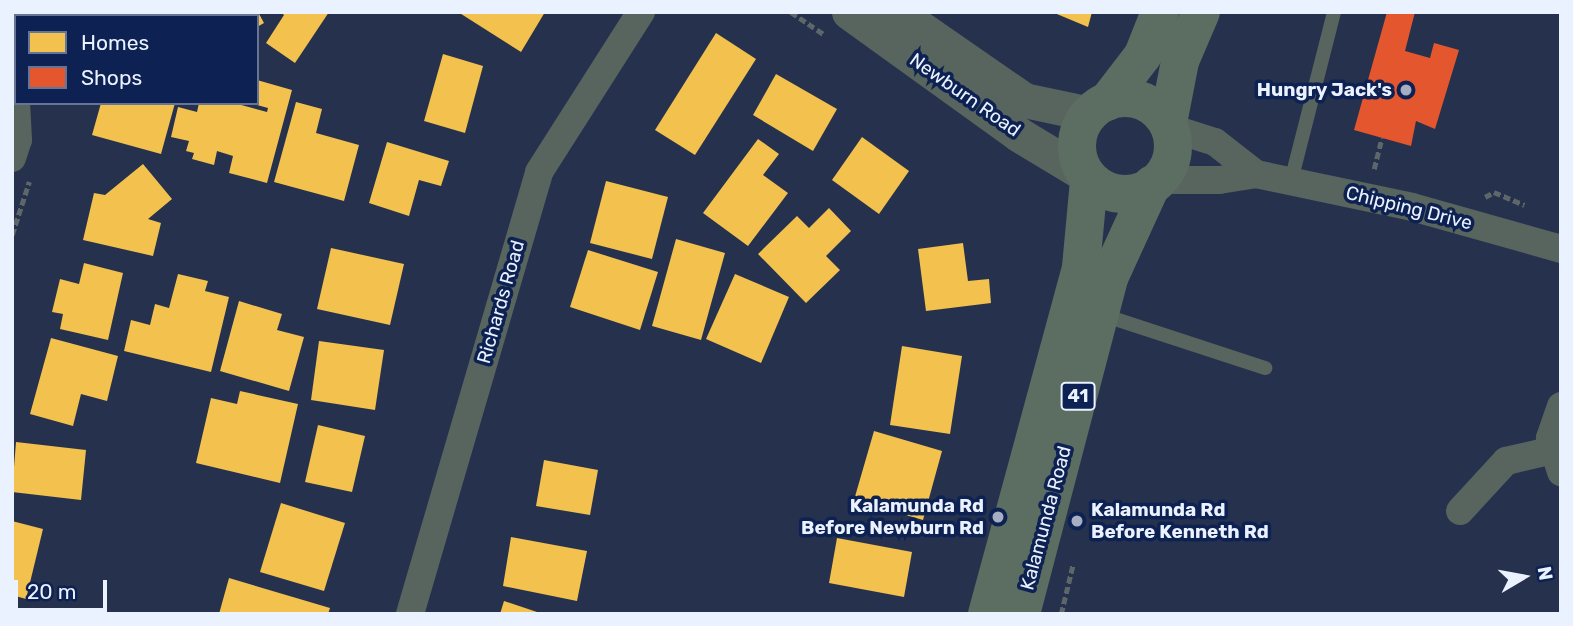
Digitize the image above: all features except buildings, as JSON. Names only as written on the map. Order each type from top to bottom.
[{"type":"main road","name":"Kalamunda Road","points":[[987,614],[1075,292],[1086,177],[1078,141],[1098,108],[1143,55],[1160,12]]},
{"type":"main road","name":"Kalamunda Road","points":[[1021,614],[1109,278],[1148,186],[1175,148],[1168,123],[1180,61],[1201,12]]},
{"type":"main road","points":[[1098,108],[1138,101],[1168,123]]},
{"type":"main road","points":[[1086,177],[1111,192],[1148,186]]},
{"type":"street","name":"Richards Road","points":[[410,614],[539,172],[641,12]]},
{"type":"street","name":"Newburn Road","points":[[849,12],[1018,134],[1086,177]]},
{"type":"street","name":"Newburn Road","points":[[897,12],[1024,100],[1098,108]]},
{"type":"street","points":[[12,158],[18,140],[16,105]]},
{"type":"street","name":"Chipping Drive","points":[[1168,123],[1214,142],[1256,174]]},
{"type":"street","name":"Chipping Drive","points":[[1148,186],[1256,174],[1412,207],[1561,249]]},
{"type":"street","points":[[1460,511],[1506,461],[1557,461],[1552,428],[1561,406]]},
{"type":"lane","points":[[1291,181],[1334,12]]},
{"type":"lane","points":[[1099,313],[1265,368]]},
{"type":"path","points":[[1374,169],[1382,138]]},
{"type":"path","points":[[1363,166],[1387,174]]},
{"type":"path","points":[[1471,198],[1494,192],[1533,209]]},
{"type":"place","name":"Hungry Jack's","points":[[1406,90]]},
{"type":"place","name":"Kalamunda Rd Before Newburn Rd","points":[[998,517]]},
{"type":"place","name":"Kalamunda Rd Before Kenneth Rd","points":[[1077,521]]}]
